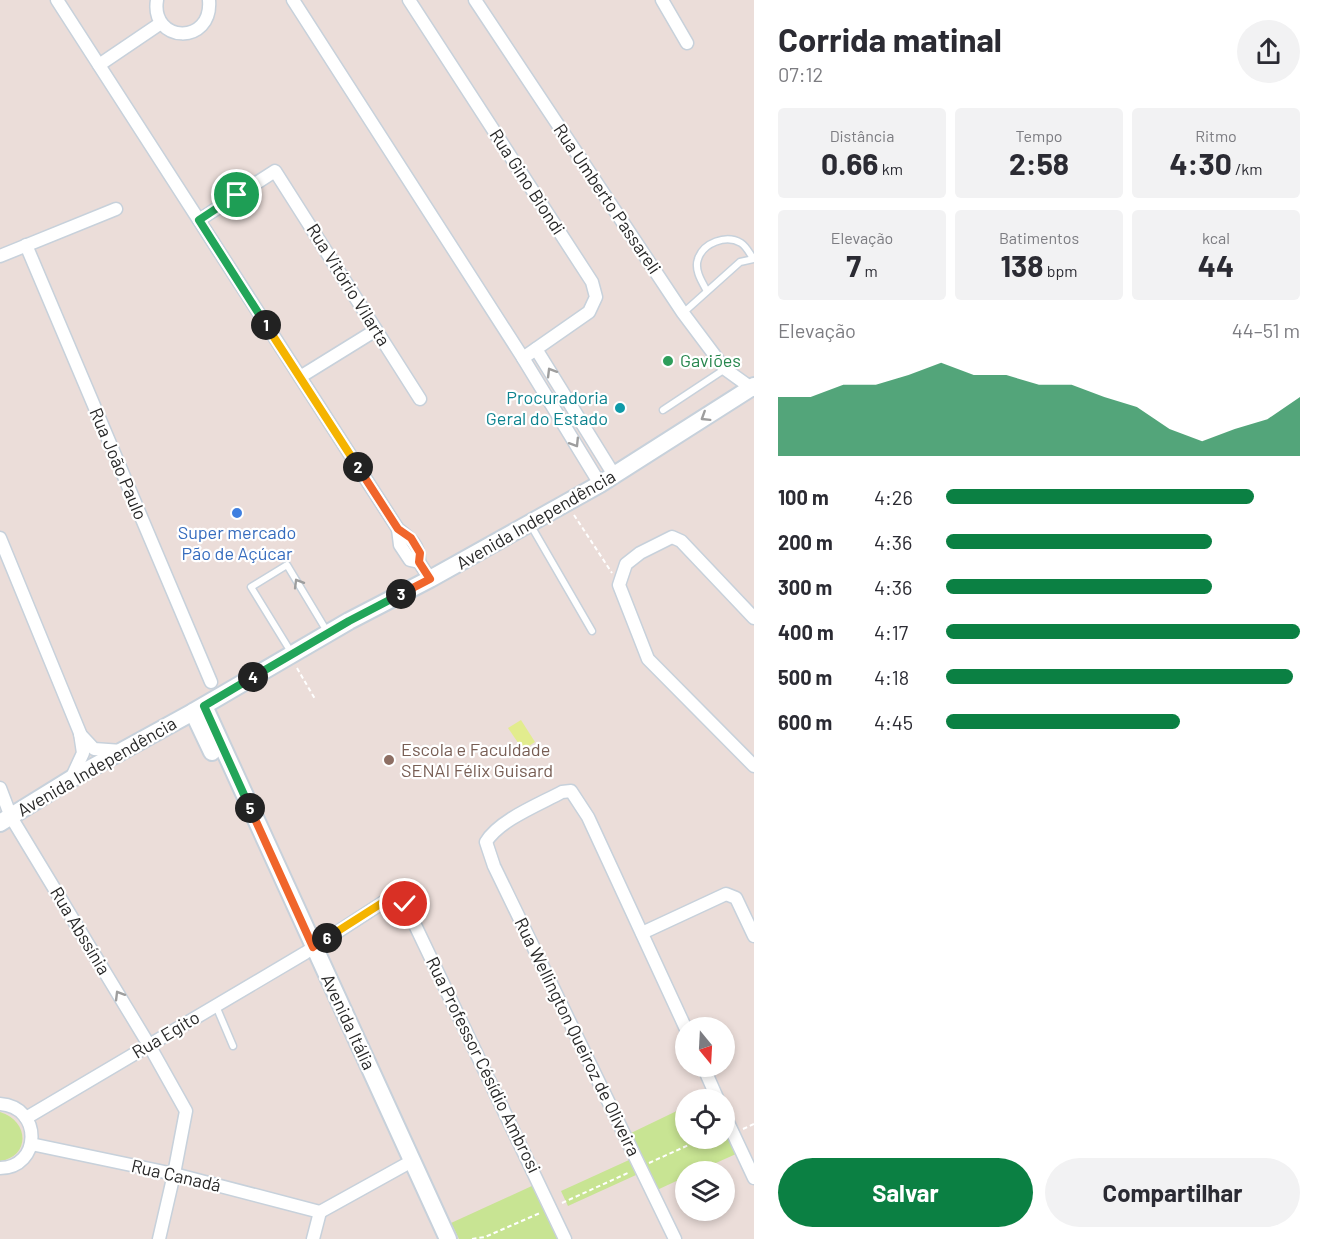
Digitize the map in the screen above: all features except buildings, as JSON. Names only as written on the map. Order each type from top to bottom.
[{"type":"main road","name":"Avenida Independência","points":[[6,820],[71,779],[199,709],[328,633],[607,480],[753,388]]},
{"type":"main road","name":"Avenida Itália","points":[[199,709],[408,1163],[448,1239]]},
{"type":"main road","name":"Avenida Itália","points":[[408,1163],[436,1239]]},
{"type":"street","points":[[57,0],[398,529],[411,538],[420,553],[419,562],[430,579]]},
{"type":"street","points":[[157,0],[157,16],[161,23],[168,30],[186,34],[194,31],[207,19],[210,10],[209,0]]},
{"type":"street","points":[[293,0],[523,358],[562,423],[607,480]]},
{"type":"street","name":"Rua Gino Biondi","points":[[409,0],[592,282],[596,297],[590,312],[523,358]]},
{"type":"street","name":"Rua Umberto Passareli","points":[[475,0],[683,313],[725,369],[753,388]]},
{"type":"street","points":[[662,0],[687,43]]},
{"type":"street","points":[[99,65],[161,23]]},
{"type":"street","name":"Rua Vitório Vilarta","points":[[199,220],[275,171],[420,399]]},
{"type":"street","points":[[0,256],[116,209]]},
{"type":"street","name":"Rua João Paulo","points":[[26,245],[211,682]]},
{"type":"street","points":[[300,377],[376,330]]},
{"type":"street","points":[[536,349],[576,414],[607,480]]},
{"type":"street","points":[[754,618],[681,541],[672,537],[640,553],[626,564],[619,585],[648,659],[754,766]]},
{"type":"street","points":[[0,538],[80,733],[83,753],[71,779]]},
{"type":"street","points":[[80,733],[94,749],[123,751]]},
{"type":"street","name":"Rua Abssínia","points":[[0,788],[6,820],[149,1045],[186,1111],[159,1239]]},
{"type":"street","name":"Rua Wellington Queiroz de Oliveira","points":[[642,933],[588,817],[571,791],[562,792],[505,823],[490,835],[486,842],[494,866],[675,1239]]},
{"type":"street","name":"Rua Professor Césídio Ambrosi","points":[[309,950],[396,894],[405,904],[565,1239]]},
{"type":"street","points":[[680,1017],[642,933],[726,894],[736,898],[754,936]]},
{"type":"street","name":"Rua Egito","points":[[26,1118],[309,950]]},
{"type":"street","points":[[0,1104],[17,1109],[26,1118],[32,1130],[29,1150],[21,1160],[0,1168]]},
{"type":"street","points":[[735,1137],[754,1178]]},
{"type":"street","name":"Rua Canadá","points":[[31,1144],[174,1174],[320,1212]]},
{"type":"street","points":[[313,1239],[320,1212],[408,1163]]},
{"type":"lane","points":[[683,313],[740,262],[754,258],[741,244],[724,239],[705,246],[697,261],[699,276],[707,291]]},
{"type":"lane","points":[[663,410],[725,369]]},
{"type":"lane","points":[[562,423],[576,414]]},
{"type":"lane","points":[[529,524],[592,631]]},
{"type":"lane","points":[[291,655],[251,587],[287,565],[328,633]]},
{"type":"lane","points":[[216,1005],[233,1046]]},
{"type":"path","points":[[567,502],[619,585]]},
{"type":"path","points":[[291,655],[315,699]]},
{"type":"path","points":[[472,1239],[485,1237],[680,1149]]},
{"type":"green space","points":[[521,720],[535,742],[523,750],[508,728]]},
{"type":"green space","points":[[0,1112],[17,1123],[22,1138],[17,1153],[0,1161]]},
{"type":"green space","points":[[675,1112],[675,1149],[734,1149],[736,1154],[720,1161],[675,1161],[675,1182],[657,1190],[631,1133]]},
{"type":"green space","points":[[629,1160],[636,1175],[568,1206],[561,1191]]},
{"type":"green space","points":[[534,1185],[558,1239],[459,1239],[451,1223]]},
{"type":"place","name":"Gaviões","points":[[668,361]]},
{"type":"place","name":"Procuradoria Geral do Estado","points":[[620,408]]},
{"type":"place","name":"Super mercado Pão de Açúcar","points":[[237,513]]},
{"type":"place","name":"Escola e Faculdade SENAI Félix Guisard","points":[[389,760]]},
{"type":"route","points":[[237,195],[199,220],[398,529],[411,538],[420,553],[419,562],[430,579],[349,621],[204,706],[313,947],[396,894],[405,904]]}]
